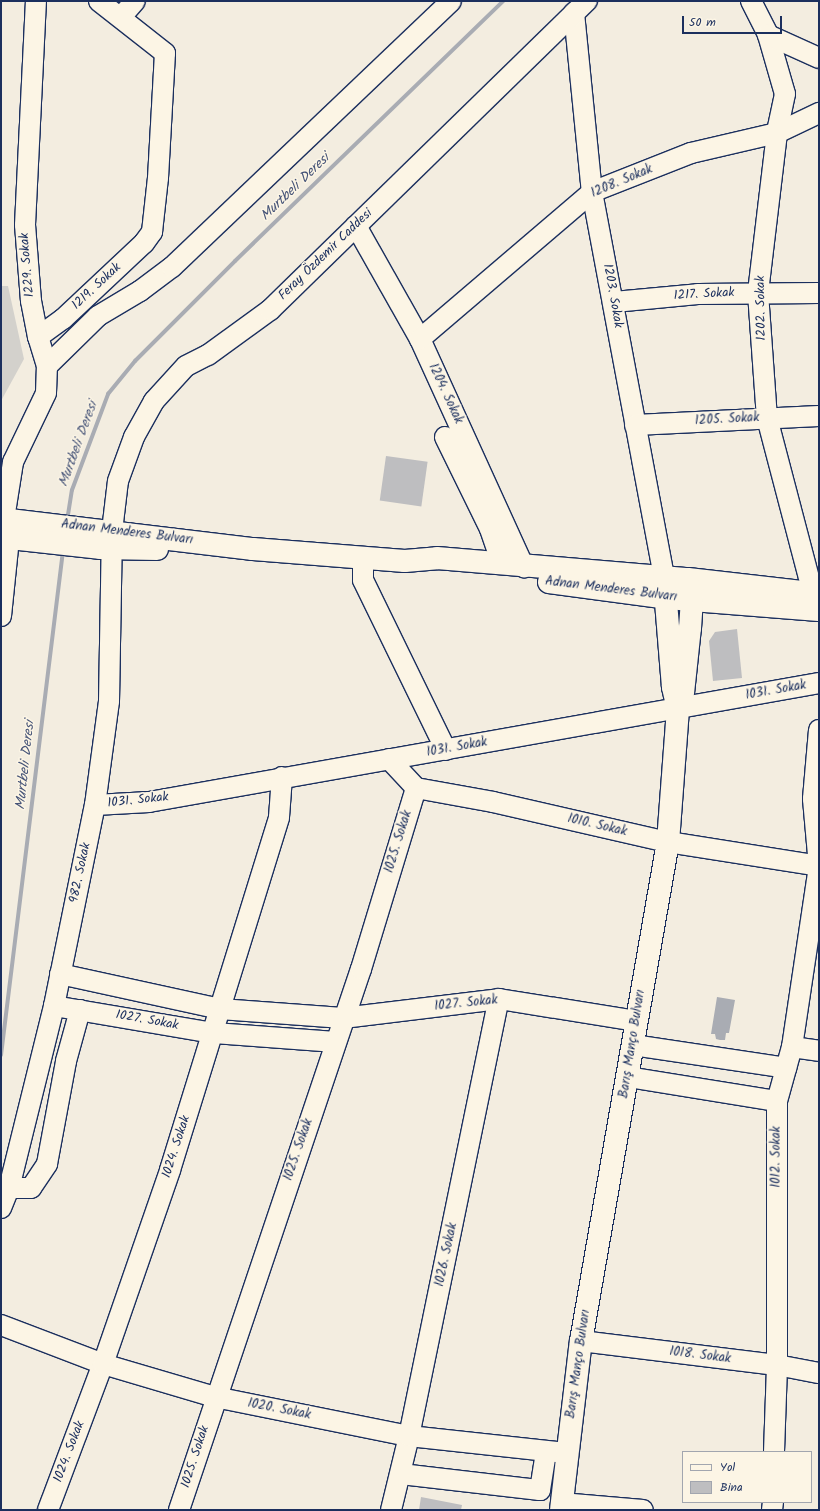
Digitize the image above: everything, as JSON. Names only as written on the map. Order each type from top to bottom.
[{"type":"main road","name":"Adnan Menderes Bulvarı","points":[[8,529],[107,539],[405,561],[437,558],[502,564],[665,588],[692,600],[817,599]]},
{"type":"main road","name":"Adnan Menderes Bulvarı","points":[[405,561],[435,570],[665,588],[688,579],[817,599]]},
{"type":"main road","points":[[678,709],[685,686],[692,600],[688,579]]},
{"type":"main road","name":"Barış Manço Bulvarı","points":[[561,1506],[556,1452],[581,1342],[668,842],[678,709],[673,687],[665,588]]},
{"type":"street","name":"1229. Sokak","points":[[1,616],[13,462],[46,393],[47,366],[38,337],[31,301],[25,225],[36,1]]},
{"type":"street","points":[[99,1],[121,17],[135,1]]},
{"type":"street","points":[[47,366],[98,316],[140,291],[172,267],[451,1]]},
{"type":"street","name":"1202. Sokak","points":[[751,1],[768,36],[785,94],[777,133],[758,293],[767,418],[817,599]]},
{"type":"street","name":"1203. Sokak","points":[[581,7],[592,192],[614,302],[665,588]]},
{"type":"street","name":"Feray Özdemir Caddesi","points":[[107,539],[118,481],[134,438],[154,401],[186,366],[208,355],[270,310],[581,7]]},
{"type":"street","name":"1219. Sokak","points":[[38,337],[63,319],[144,244],[152,232],[158,178],[165,53],[121,17]]},
{"type":"street","points":[[768,36],[819,58]]},
{"type":"street","name":"1208. Sokak","points":[[420,339],[592,192],[692,153],[777,133],[819,113]]},
{"type":"street","name":"1204. Sokak","points":[[356,226],[420,339],[524,567]]},
{"type":"street","name":"1217. Sokak","points":[[614,302],[698,294],[819,293]]},
{"type":"street","name":"1205. Sokak","points":[[635,425],[819,416]]},
{"type":"street","points":[[445,437],[490,529],[502,564]]},
{"type":"street","name":"982. Sokak","points":[[1,1208],[9,1188],[54,1006],[95,805],[110,701],[107,539]]},
{"type":"street","points":[[363,557],[363,580],[446,750]]},
{"type":"street","name":"1031. Sokak","points":[[95,805],[149,802],[282,777],[446,750],[819,683]]},
{"type":"street","name":"1012. Sokak","points":[[774,1451],[777,1365],[777,1101],[792,1046],[819,866],[816,799],[819,730]]},
{"type":"street","points":[[389,759],[416,788]]},
{"type":"street","name":"1024. Sokak","points":[[48,1510],[103,1364],[168,1177],[214,1033],[279,817],[282,777]]},
{"type":"street","name":"1010. Sokak","points":[[416,788],[493,802],[668,842],[819,866]]},
{"type":"street","name":"1025. Sokak","points":[[178,1510],[336,1042],[416,788]]},
{"type":"street","name":"1027. Sokak","points":[[60,974],[220,1009],[343,1018],[499,999],[637,1021]]},
{"type":"street","name":"1026. Sokak","points":[[391,1510],[401,1474],[499,999]]},
{"type":"street","name":"1027. Sokak","points":[[54,1006],[214,1033],[336,1042]]},
{"type":"street","points":[[9,1188],[31,1188],[47,1164],[66,1061],[80,1010]]},
{"type":"street","points":[[633,1045],[786,1068]]},
{"type":"street","points":[[792,1046],[819,1051]]},
{"type":"street","points":[[628,1077],[777,1101]]},
{"type":"street","name":"1020. Sokak","points":[[1,1325],[103,1364],[215,1397],[409,1436],[556,1452]]},
{"type":"street","name":"1018. Sokak","points":[[581,1342],[777,1365],[819,1372]]},
{"type":"street","points":[[401,1474],[540,1490],[556,1452]]},
{"type":"street","points":[[561,1506],[643,1510]]},
{"type":"shaded area","points":[[1,286],[8,286],[24,359],[1,401]]},
{"type":"shaded area","points":[[717,997],[735,1000],[729,1033],[726,1033],[725,1040],[716,1039],[715,1034],[711,1034]]},
{"type":"building","points":[[386,456],[428,462],[421,506],[380,501]]},
{"type":"building","points":[[737,629],[742,678],[713,681],[709,641],[715,632]]},
{"type":"building","points":[[421,1497],[462,1505],[461,1510],[419,1510]]},
{"type":"waterway","name":"Murtbeli Deresi","points":[[67,521],[72,490],[108,394],[135,361],[235,261],[503,1]]},
{"type":"waterway","name":"Murtbeli Deresi","points":[[1,1055],[63,551]]}]
